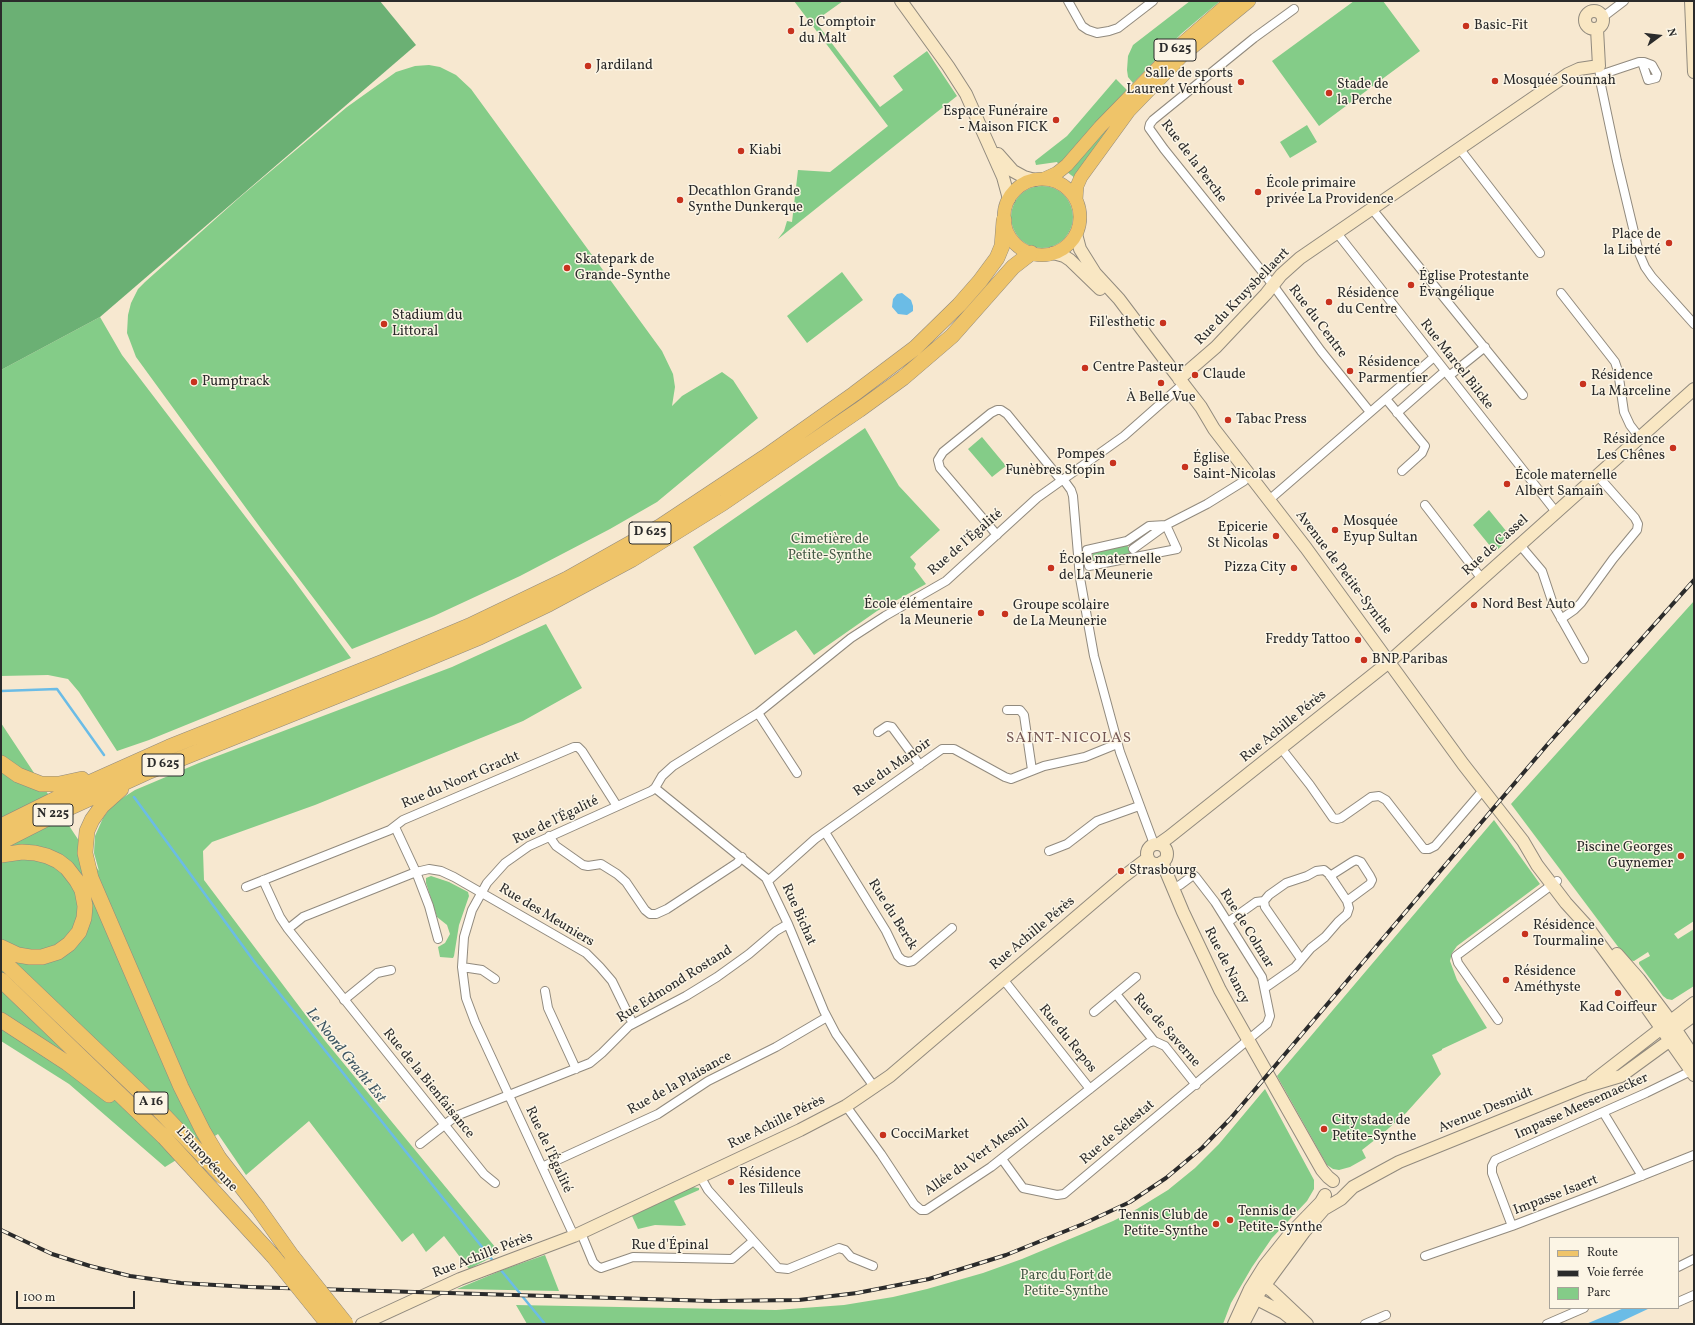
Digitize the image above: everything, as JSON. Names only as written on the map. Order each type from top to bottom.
[{"type":"highway","name":"D 625","points":[[106,790],[145,765],[469,626],[567,579],[661,526],[782,445],[919,345],[959,305],[980,281],[997,258],[1003,242],[1004,220]]},
{"type":"highway","name":"D 625","points":[[74,790],[372,682],[466,643],[549,604],[637,556],[749,486],[859,410],[910,372],[952,336],[1013,267],[1031,253]]},
{"type":"highway","points":[[1,763],[14,773],[41,784],[54,784],[77,780],[145,765]]},
{"type":"highway","points":[[145,765],[105,803],[94,817],[87,831],[85,843],[88,868],[93,884],[159,1036],[201,1127],[219,1158],[260,1211],[292,1256]]},
{"type":"highway","name":"N 225","points":[[1,826],[74,790]]},
{"type":"highway","name":"N 225","points":[[1,842],[106,790]]},
{"type":"highway","points":[[1,855],[22,852],[35,853],[58,861],[67,868],[78,881],[82,890],[85,906],[84,918],[79,932],[69,944],[58,952],[42,957],[30,957],[18,955],[1,947]]},
{"type":"highway","name":"L'Européenne","points":[[1,959],[191,1142],[292,1256],[346,1324]]},
{"type":"highway","name":"L'Européenne","points":[[1,980],[134,1106],[204,1178],[273,1256],[328,1324]]},
{"type":"highway","points":[[1,1020],[89,1079],[204,1178]]},
{"type":"main road","name":"D 625","points":[[1040,179],[1056,174],[1067,165],[1100,127],[1177,48],[1231,1]]},
{"type":"main road","name":"D 625","points":[[1076,200],[1077,186],[1081,177],[1129,111],[1184,55],[1249,1]]},
{"type":"main road","points":[[1040,179],[1061,184],[1070,192],[1076,200],[1080,218],[1076,234],[1066,247],[1053,253],[1040,255],[1022,249],[1013,241],[1008,233],[1004,220],[1005,208],[1009,199],[1019,187],[1040,179]]},
{"type":"street","points":[[901,1],[955,76],[970,100],[1003,177],[1009,199]]},
{"type":"street","points":[[1068,1],[1077,18],[1085,28],[1098,33],[1109,32],[1118,28],[1153,1]]},
{"type":"street","points":[[1599,10],[1602,24],[1597,28],[1589,27],[1585,20],[1588,13],[1624,1]]},
{"type":"street","points":[[1692,1],[1694,72]]},
{"type":"street","name":"Rue de la Perche","points":[[1273,285],[1164,149],[1150,131],[1149,126],[1153,120],[1209,74],[1294,9]]},
{"type":"street","points":[[1597,28],[1600,70],[1617,161],[1637,249],[1648,272],[1694,324]]},
{"type":"street","points":[[1600,70],[1642,62]]},
{"type":"street","name":"Rue du Kruysbellaert","points":[[1181,382],[1219,345],[1285,271],[1300,258],[1568,74],[1579,69],[1600,70]]},
{"type":"street","points":[[978,120],[1005,164],[1020,175],[1040,179]]},
{"type":"street","points":[[1459,148],[1540,253]]},
{"type":"street","points":[[1372,209],[1523,395]]},
{"type":"street","name":"Rue Marcel Bilcke","points":[[1337,233],[1556,512]]},
{"type":"street","name":"Avenue de Petite-Synthe","points":[[1076,234],[1078,246],[1089,264],[1181,382],[1218,434],[1389,662],[1456,755],[1484,789],[1554,882],[1591,919],[1624,964],[1639,979],[1692,1073]]},
{"type":"street","name":"Avenue de Petite-Synthe","points":[[1053,253],[1064,256],[1070,260],[1137,324]]},
{"type":"street","name":"Rue du Centre","points":[[1273,285],[1321,351],[1370,412]]},
{"type":"street","points":[[1561,293],[1615,362],[1618,371],[1624,412],[1640,438]]},
{"type":"street","points":[[1397,412],[1447,373],[1485,347]]},
{"type":"street","points":[[1269,500],[1434,357]]},
{"type":"street","name":"Rue de l'Égalité","points":[[578,1234],[542,1167],[470,1010],[463,985],[463,943],[466,927],[472,910],[481,892],[493,876],[510,859],[529,846],[655,788],[662,776],[678,762],[758,713],[851,638],[949,578],[1030,504],[1124,436],[1181,382]]},
{"type":"street","name":"Rue de Cassel","points":[[1389,662],[1694,389]]},
{"type":"street","points":[[1386,399],[1425,446],[1422,453],[1402,470]]},
{"type":"street","points":[[997,535],[940,468],[938,460],[943,452],[993,411],[1001,410],[1007,414],[1072,494],[1080,578],[1092,647],[1117,744],[1139,806],[1156,844],[1165,847],[1167,852],[1166,858],[1162,862],[1153,863],[1148,858],[1148,849],[1156,844]]},
{"type":"street","points":[[1561,619],[1581,603],[1612,559],[1637,530],[1638,524],[1635,518],[1597,475]]},
{"type":"street","points":[[1134,549],[1166,525],[1207,504],[1244,481]]},
{"type":"street","points":[[1425,505],[1482,579]]},
{"type":"street","points":[[1166,525],[1177,549],[1089,566],[1086,550],[1127,541],[1149,526],[1166,525]]},
{"type":"street","points":[[1127,541],[1139,556]]},
{"type":"street","points":[[1520,545],[1542,570],[1552,600],[1561,619],[1584,658]]},
{"type":"street","points":[[1079,558],[1088,557]]},
{"type":"street","name":"Rue Achille Pérès","points":[[1156,844],[1169,837],[1389,662]]},
{"type":"street","points":[[1007,710],[1018,709],[1023,712],[1032,770]]},
{"type":"street","points":[[758,713],[797,773]]},
{"type":"street","points":[[878,732],[887,726],[892,727],[920,765]]},
{"type":"street","name":"Rue du Manoir","points":[[768,881],[806,846],[940,751],[948,748],[957,751],[1008,778],[1017,777],[1032,770],[1082,758],[1117,744]]},
{"type":"street","name":"Rue du Noort Gracht","points":[[246,887],[390,830],[403,820],[574,746],[582,750],[618,806]]},
{"type":"street","points":[[1281,748],[1310,785],[1333,818],[1340,819],[1371,797],[1379,796],[1386,800],[1424,849],[1431,849],[1435,846],[1484,789]]},
{"type":"street","name":"Rue Bichat","points":[[655,788],[742,857],[768,881],[788,924],[827,1017],[836,1034],[875,1088]]},
{"type":"street","points":[[1048,851],[1068,844],[1096,821],[1139,806]]},
{"type":"street","points":[[395,827],[416,872],[429,906],[438,939]]},
{"type":"street","name":"Rue du Berck","points":[[826,832],[886,931],[898,956],[902,960],[908,962],[915,960],[952,928]]},
{"type":"street","points":[[549,836],[556,846],[583,865],[588,866],[601,864],[613,871],[623,879],[644,910],[650,914],[656,914],[667,909],[737,863],[742,857]]},
{"type":"street","name":"Rue Achille Pérès","points":[[362,1324],[430,1292],[578,1234],[846,1106],[875,1088],[1123,877],[1148,858]]},
{"type":"street","points":[[1330,876],[1356,860],[1361,862],[1372,880],[1370,884],[1347,901]]},
{"type":"street","name":"Rue de Nancy","points":[[1162,862],[1203,956],[1248,1040],[1270,1079],[1281,1095],[1322,1170],[1328,1177],[1337,1181]]},
{"type":"street","name":"Rue des Meuniers","points":[[288,929],[303,917],[416,872],[428,869],[441,871],[577,947],[592,958],[612,981],[633,1024]]},
{"type":"street","points":[[1228,922],[1256,902],[1264,901],[1269,895],[1286,883],[1307,876],[1316,871],[1324,870],[1330,876],[1347,901],[1349,908],[1347,914],[1325,937],[1311,948],[1296,967],[1265,988]]},
{"type":"street","name":"Rue de Colmar","points":[[1173,888],[1192,876],[1196,876],[1228,922],[1260,974],[1265,988],[1270,1016],[1266,1026],[1248,1040]]},
{"type":"street","name":"Rue de la Bienfaisance","points":[[263,880],[280,917],[288,929],[444,1125],[484,1174],[495,1183]]},
{"type":"street","points":[[1498,1020],[1458,963],[1456,956],[1554,882]]},
{"type":"street","points":[[1264,901],[1265,907],[1302,959]]},
{"type":"street","name":"Rue Edmond Rostand","points":[[420,1144],[456,1116],[576,1069],[596,1058],[623,1031],[633,1024],[686,996],[717,977],[749,954],[776,931],[788,924]]},
{"type":"street","points":[[462,967],[482,970],[495,979]]},
{"type":"street","points":[[344,1000],[377,974],[391,970]]},
{"type":"street","name":"Rue de Saverne","points":[[1094,1012],[1136,977]]},
{"type":"street","name":"Rue du Repos","points":[[1002,979],[1090,1089],[1148,1043],[1154,1041]]},
{"type":"street","points":[[545,991],[548,1008],[576,1069]]},
{"type":"street","name":"Rue de Saverne","points":[[1116,994],[1154,1041],[1165,1046],[1196,1085]]},
{"type":"street","points":[[1668,1031],[1694,1002]]},
{"type":"street","points":[[1668,1031],[1694,1015]]},
{"type":"street","name":"Rue de la Plaisance","points":[[542,1167],[658,1114],[708,1081],[776,1047],[827,1017]]},
{"type":"street","name":"Avenue de Petite-Synthe","points":[[1668,1031],[1694,1057]]},
{"type":"street","name":"Avenue Desmidt","points":[[1340,1198],[1364,1180],[1399,1162],[1584,1087],[1621,1076],[1668,1031]]},
{"type":"street","name":"Avenue Desmidt","points":[[1584,1087],[1668,1031]]},
{"type":"street","name":"Rue de Sélestat","points":[[1002,1159],[1023,1188],[1057,1195],[1064,1194],[1248,1040]]},
{"type":"street","name":"Impasse Meesemaecker","points":[[1512,1226],[1492,1173],[1493,1164],[1497,1158],[1692,1073]]},
{"type":"street","name":"Rue de Nancy","points":[[1270,1079],[1279,1102],[1318,1174],[1325,1192]]},
{"type":"street","name":"Allée du Vert Mesnil","points":[[846,1106],[851,1115],[881,1154],[914,1204],[921,1210],[929,1208],[1002,1159],[1090,1089]]},
{"type":"street","points":[[1603,1112],[1642,1176]]},
{"type":"street","name":"Impasse Isaert","points":[[1425,1256],[1512,1226],[1694,1155]]},
{"type":"street","name":"Avenue Desmidt","points":[[1337,1181],[1347,1181],[1374,1168],[1399,1162]]},
{"type":"street","points":[[700,1176],[708,1190],[776,1266],[781,1269],[788,1269],[839,1248],[845,1250],[851,1257],[873,1266]]},
{"type":"street","points":[[1234,1324],[1283,1242],[1321,1202],[1327,1184],[1337,1181],[1345,1188],[1340,1198],[1327,1207],[1312,1222],[1260,1282]]},
{"type":"street","points":[[1325,1192],[1330,1200],[1340,1198]]},
{"type":"street","name":"Rue d'Épinal","points":[[578,1234],[593,1262],[602,1268],[633,1257],[732,1259],[753,1241]]},
{"type":"street","points":[[1679,1266],[1694,1259]]},
{"type":"street","points":[[1260,1282],[1307,1324]]},
{"type":"street","points":[[1679,1302],[1694,1295]]},
{"type":"street","points":[[1243,1324],[1252,1296]]},
{"type":"street","points":[[1252,1296],[1284,1314],[1296,1324]]},
{"type":"street","points":[[1547,1324],[1582,1309]]},
{"type":"street","points":[[1365,1324],[1386,1315]]},
{"type":"green space","points":[[1,1],[380,1],[416,45],[100,317],[1,370]]},
{"type":"green space","points":[[794,1],[843,1],[815,21],[880,107],[903,90],[893,76],[927,51],[957,96],[778,239],[784,231],[787,221],[792,222],[798,170],[830,172],[888,126]]},
{"type":"green space","points":[[1190,1],[1220,1],[1181,34],[1133,83],[1128,77],[1127,70],[1128,56],[1133,45]]},
{"type":"green space","name":"Stade de la Perche","points":[[1354,1],[1383,1],[1420,51],[1319,126],[1272,61]]},
{"type":"green space","name":"Stadium du Littoral","points":[[429,65],[440,67],[456,75],[471,89],[662,351],[673,374],[675,387],[672,406],[682,396],[722,372],[733,380],[758,418],[657,502],[610,529],[520,576],[434,616],[352,649],[262,530],[136,357],[127,333],[128,315],[131,303],[138,289],[145,282],[240,197],[347,107],[396,72],[415,66]]},
{"type":"green space","points":[[1116,79],[1127,90],[1059,165],[1057,162],[1036,165],[1035,161],[1067,136]]},
{"type":"green space","points":[[1126,104],[1075,178],[1067,172]]},
{"type":"green space","points":[[1307,125],[1317,142],[1290,158],[1280,142]]},
{"type":"green space","points":[[1042,186],[1054,188],[1064,195],[1071,205],[1073,217],[1071,229],[1064,239],[1054,246],[1042,248],[1030,246],[1020,239],[1013,229],[1011,217],[1013,205],[1020,195],[1030,188]]},
{"type":"green space","points":[[842,272],[863,300],[807,343],[787,316]]},
{"type":"green space","points":[[100,317],[122,355],[293,579],[351,658],[149,740],[117,751],[79,692],[68,679],[48,675],[1,676],[1,370]]},
{"type":"green space","name":"Cimetière de Petite-Synthe","points":[[865,428],[899,486],[940,530],[910,557],[916,564],[914,568],[926,584],[877,611],[814,655],[796,630],[755,655],[693,547]]},
{"type":"green space","points":[[982,437],[1006,466],[992,477],[968,449]]},
{"type":"green space","points":[[1489,510],[1511,537],[1495,552],[1473,525]]},
{"type":"green space","points":[[1126,544],[1134,555],[1094,563],[1092,551]]},
{"type":"green space","points":[[1694,601],[1694,921],[1674,934],[1678,939],[1694,929],[1694,986],[1672,1000],[1663,996],[1639,964],[1639,962],[1650,956],[1648,952],[1634,961],[1628,960],[1511,804]]},
{"type":"green space","points":[[546,624],[582,688],[523,721],[315,805],[212,842],[203,851],[204,880],[326,1042],[500,1253],[469,1269],[444,1236],[426,1252],[413,1233],[402,1242],[309,1121],[246,1175],[218,1134],[165,1167],[69,1084],[1,1041],[1,723],[99,871],[94,853],[95,836],[103,818],[113,804],[135,790],[199,763],[452,667]]},
{"type":"green space","points":[[1494,820],[1540,884],[1457,946],[1452,953],[1450,961],[1457,980],[1487,1028],[1432,1055],[1441,1074],[1406,1113],[1362,1150],[1366,1158],[1350,1167],[1339,1170],[1333,1169],[1327,1165],[1277,1076]]},
{"type":"green space","points":[[431,876],[449,882],[468,892],[469,896],[459,925],[453,958],[440,957],[438,947],[445,943],[450,934],[447,925],[437,917],[426,883],[426,878]]},
{"type":"green space","name":"Parc du Fort de Petite-Synthe","points":[[1265,1089],[1314,1180],[1314,1189],[1307,1201],[1272,1238],[1252,1267],[1231,1303],[1223,1324],[527,1324],[516,1305],[776,1310],[844,1305],[893,1297],[983,1273],[1022,1259],[1113,1221],[1137,1209],[1168,1190],[1195,1168],[1219,1144]]},
{"type":"green space","points":[[692,1187],[699,1188],[699,1190],[674,1201],[686,1225],[655,1225],[638,1229],[632,1216]]},
{"type":"green space","points":[[545,1255],[559,1291],[457,1289],[505,1269]]},
{"type":"water","points":[[902,293],[911,300],[913,306],[913,311],[907,315],[898,314],[892,307],[893,299],[897,294]]},
{"type":"water","points":[[1622,1309],[1648,1309],[1616,1324],[1586,1324]]},
{"type":"waterway","name":"Le Noord Gracht Est","points":[[1,691],[57,689],[104,755]]},
{"type":"waterway","name":"Le Noord Gracht Est","points":[[134,797],[256,964],[494,1262]]},
{"type":"waterway","name":"Le Noord Gracht Est","points":[[500,1269],[545,1324]]},
{"type":"railway","points":[[1,1230],[52,1254],[90,1266],[130,1276],[181,1283],[249,1287],[713,1301],[799,1300],[857,1293],[929,1279],[1006,1255],[1083,1224],[1130,1202],[1166,1178],[1202,1148],[1230,1119],[1547,745],[1694,580]]},
{"type":"place","name":"Basic-Fit","points":[[1466,26]]},
{"type":"place","name":"Le Comptoir du Malt","points":[[791,31]]},
{"type":"place","name":"Jardiland","points":[[588,66]]},
{"type":"place","name":"Mosquée Sounnah","points":[[1495,81]]},
{"type":"place","name":"Salle de sports Laurent Verhoust","points":[[1241,82]]},
{"type":"place","name":"Stade de la Perche","points":[[1329,93]]},
{"type":"place","name":"Espace Funéraire - Maison FICK","points":[[1056,120]]},
{"type":"place","name":"Kiabi","points":[[741,151]]},
{"type":"place","name":"École primaire privée La Providence","points":[[1258,192]]},
{"type":"place","name":"Decathlon Grande Synthe Dunkerque","points":[[680,200]]},
{"type":"place","name":"Place de la Liberté","points":[[1669,243]]},
{"type":"place","name":"Skatepark de Grande-Synthe","points":[[567,268]]},
{"type":"place","name":"Église Protestante Évangélique","points":[[1411,285]]},
{"type":"place","name":"Résidence du Centre","points":[[1329,302]]},
{"type":"place","name":"Fil'esthetic","points":[[1163,323]]},
{"type":"place","name":"Stadium du Littoral","points":[[384,324]]},
{"type":"place","name":"Centre Pasteur","points":[[1085,368]]},
{"type":"place","name":"Résidence Parmentier","points":[[1350,371]]},
{"type":"place","name":"Claude","points":[[1195,375]]},
{"type":"place","name":"Pumptrack","points":[[194,382]]},
{"type":"place","name":"À Belle Vue","points":[[1161,383]]},
{"type":"place","name":"Résidence La Marceline","points":[[1583,384]]},
{"type":"place","name":"Tabac Press","points":[[1228,420]]},
{"type":"place","name":"Résidence Les Chênes","points":[[1673,448]]},
{"type":"place","name":"Pompes Funèbres Stopin","points":[[1113,463]]},
{"type":"place","name":"Église Saint-Nicolas","points":[[1185,467]]},
{"type":"place","name":"École maternelle Albert Samain","points":[[1507,484]]},
{"type":"place","name":"Mosquée Eyup Sultan","points":[[1335,530]]},
{"type":"place","name":"Epicerie St Nicolas","points":[[1276,536]]},
{"type":"place","name":"École maternelle de La Meunerie","points":[[1051,568]]},
{"type":"place","name":"Pizza City","points":[[1294,568]]},
{"type":"place","name":"Nord Best Auto","points":[[1474,605]]},
{"type":"place","name":"École élémentaire la Meunerie","points":[[981,613]]},
{"type":"place","name":"Groupe scolaire de La Meunerie","points":[[1005,614]]},
{"type":"place","name":"Freddy Tattoo","points":[[1358,640]]},
{"type":"place","name":"BNP Paribas","points":[[1364,660]]},
{"type":"place","name":"Piscine Georges Guynemer","points":[[1681,856]]},
{"type":"place","name":"Strasbourg","points":[[1121,871]]},
{"type":"place","name":"Résidence Tourmaline","points":[[1525,934]]},
{"type":"place","name":"Résidence Améthyste","points":[[1506,980]]},
{"type":"place","name":"Kad Coiffeur","points":[[1618,993]]},
{"type":"place","name":"City stade de Petite-Synthe","points":[[1324,1129]]},
{"type":"place","name":"CocciMarket","points":[[883,1135]]},
{"type":"place","name":"Résidence les Tilleuls","points":[[731,1182]]},
{"type":"place","name":"Tennis de Petite-Synthe","points":[[1230,1220]]},
{"type":"place","name":"Tennis Club de Petite-Synthe","points":[[1216,1224]]},
{"type":"district","name":"SAINT-NICOLAS","points":[[1069,739]]}]
